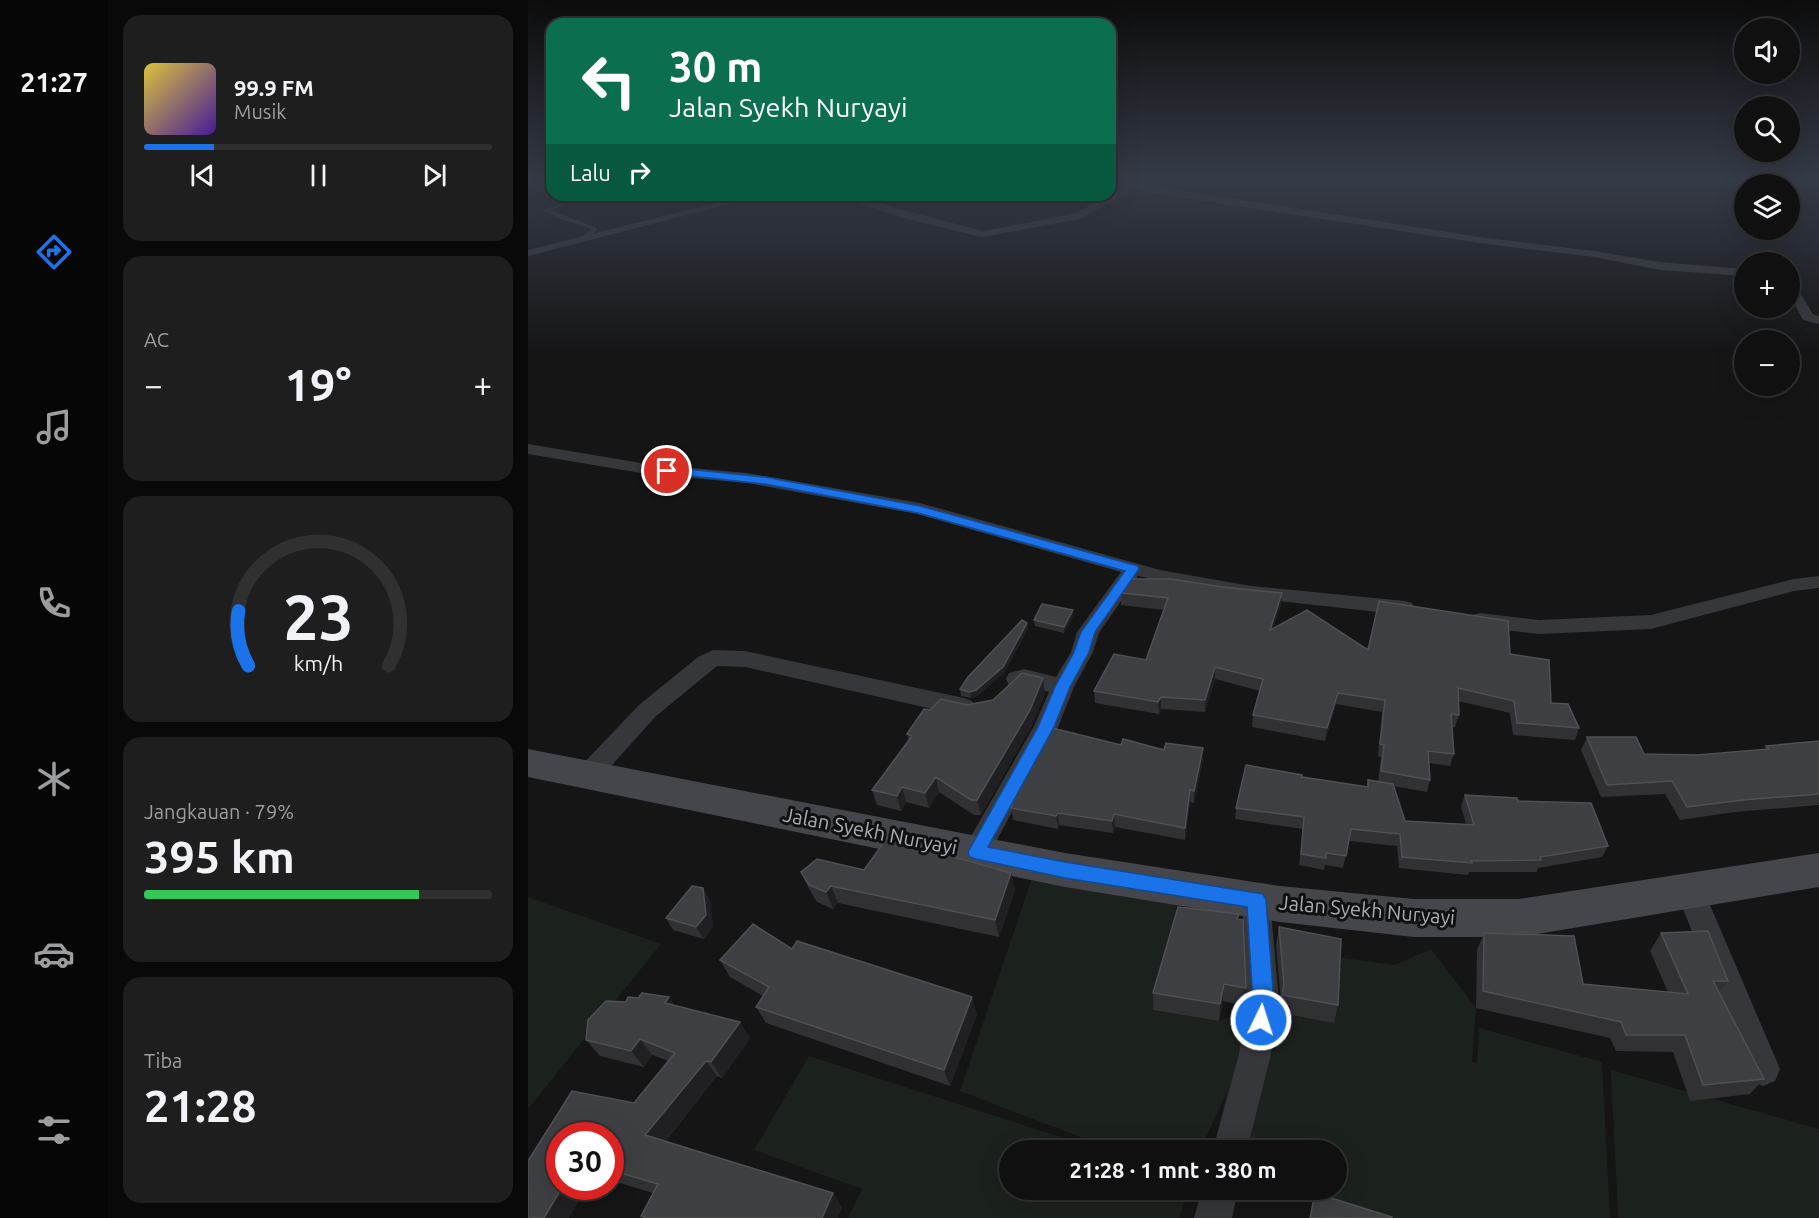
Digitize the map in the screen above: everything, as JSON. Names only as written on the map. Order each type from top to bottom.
[{"type":"main road","name":"Jalan Syekh Nuryayi","points":[[528,763],[1065,870],[1256,900],[1414,918],[1519,918],[1819,870]]},
{"type":"street","points":[[528,253],[588,238]]},
{"type":"street","points":[[1462,238],[1591,254],[1657,266],[1734,272]]},
{"type":"street","points":[[1800,296],[1811,298]]},
{"type":"street","points":[[1800,305],[1808,317],[1819,320]]},
{"type":"street","points":[[528,449],[647,469],[747,478],[920,509],[1130,573],[1251,592],[1369,602],[1428,612]]},
{"type":"street","points":[[976,852],[1046,727],[1062,687],[1082,652],[1088,632],[1130,573]]},
{"type":"street","points":[[1460,618],[1539,627],[1651,622],[1794,585],[1819,582]]},
{"type":"street","points":[[587,776],[647,711],[681,685],[698,667],[713,658],[745,659],[971,709],[994,701],[1016,680],[1024,677],[1062,687]]},
{"type":"street","points":[[1690,891],[1763,1069]]},
{"type":"street","points":[[1233,1140],[1255,1054],[1263,1002],[1256,900]]},
{"type":"street","points":[[1213,1218],[1218,1200]]},
{"type":"shaded area","points":[[1034,872],[1178,900],[1154,1010],[1219,1021],[1255,1008],[1334,1023],[1337,957],[1395,965],[1431,949],[1476,1008],[1472,1062],[1477,1064],[1479,1028],[1602,1062],[1610,1218],[1380,1218],[1324,1200],[1347,1200],[1347,1140],[1215,1140],[1227,1092],[1205,1140],[1088,1140],[960,1091]]},
{"type":"shaded area","points":[[528,897],[661,944],[528,1109]]},
{"type":"shaded area","points":[[809,1056],[1070,1140],[999,1140],[999,1200],[1184,1200],[1180,1218],[848,1218],[862,1189],[754,1150]]},
{"type":"shaded area","points":[[1611,1070],[1819,1129],[1819,1218],[1618,1218]]},
{"type":"building","points":[[1130,579],[1172,579],[1282,593],[1270,630],[1307,610],[1368,650],[1379,601],[1508,621],[1510,654],[1549,660],[1551,703],[1568,704],[1579,728],[1517,723],[1514,701],[1458,688],[1459,715],[1451,714],[1454,754],[1428,751],[1430,780],[1381,771],[1384,745],[1380,744],[1385,700],[1338,693],[1327,728],[1253,715],[1263,679],[1215,667],[1205,700],[1161,697],[1158,702],[1094,691],[1114,654],[1146,660],[1168,598],[1121,593]]},
{"type":"building","points":[[1042,604],[1073,610],[1064,627],[1034,620]]},
{"type":"building","points":[[1022,620],[1027,623],[1003,667],[976,690],[970,692],[960,689],[968,677]]},
{"type":"building","points":[[1022,673],[1043,678],[1030,710],[977,800],[971,800],[936,777],[925,793],[902,787],[897,796],[872,790],[912,736],[907,734],[924,709],[930,710],[941,699],[967,705],[993,700]]},
{"type":"building","points":[[1052,728],[1121,745],[1123,739],[1164,750],[1166,743],[1203,748],[1194,791],[1190,790],[1185,828],[1114,814],[1112,821],[1058,813],[1056,816],[1011,808],[1013,802],[1011,802]]},
{"type":"building","points":[[1587,737],[1636,737],[1644,754],[1697,755],[1769,749],[1766,746],[1819,741],[1819,794],[1687,807],[1672,781],[1607,785]]},
{"type":"building","points":[[1246,765],[1302,775],[1302,777],[1368,787],[1368,780],[1393,784],[1405,821],[1474,825],[1465,795],[1517,798],[1518,801],[1591,803],[1608,846],[1540,857],[1541,860],[1471,861],[1472,863],[1402,857],[1400,834],[1351,829],[1346,856],[1326,853],[1326,858],[1301,854],[1304,817],[1236,808]]},
{"type":"building","points":[[887,838],[1011,873],[995,920],[831,886],[826,892],[809,885],[801,872],[817,859],[864,870]]},
{"type":"building","points":[[692,886],[703,888],[706,915],[696,927],[666,918]]},
{"type":"building","points":[[1178,907],[1239,914],[1237,919],[1243,920],[1246,988],[1224,984],[1220,1004],[1153,993]]},
{"type":"building","points":[[753,924],[792,949],[797,941],[972,997],[944,1070],[756,1007],[769,987],[720,960]]},
{"type":"building","points":[[1279,927],[1341,939],[1338,1005],[1282,995],[1284,984]]},
{"type":"building","points":[[1708,931],[1728,981],[1713,981],[1764,1079],[1703,1085],[1685,1035],[1626,1035],[1621,1022],[1483,991],[1484,933],[1574,936],[1583,984],[1688,994],[1661,933]]},
{"type":"building","points":[[642,993],[669,997],[665,1003],[740,1022],[711,1062],[706,1061],[645,1135],[833,1193],[822,1218],[648,1218],[641,1216],[658,1184],[624,1174],[624,1122],[553,1122],[572,1091],[634,1103],[675,1053],[640,1039],[631,1051],[586,1040],[588,1020],[606,1001],[626,1002],[628,997],[638,998]]},
{"type":"building","points":[[546,1132],[546,1200],[555,1200],[544,1218],[528,1218],[528,1161]]},
{"type":"building","points":[[1314,1200],[1337,1200],[1392,1217],[1392,1218],[1310,1218]]},
{"type":"route","points":[[667,471],[747,478],[920,509],[1133,569],[1088,632],[1082,652],[1062,687],[1046,727],[976,852],[1065,870],[1256,900],[1263,1002],[1261,1020]]}]
